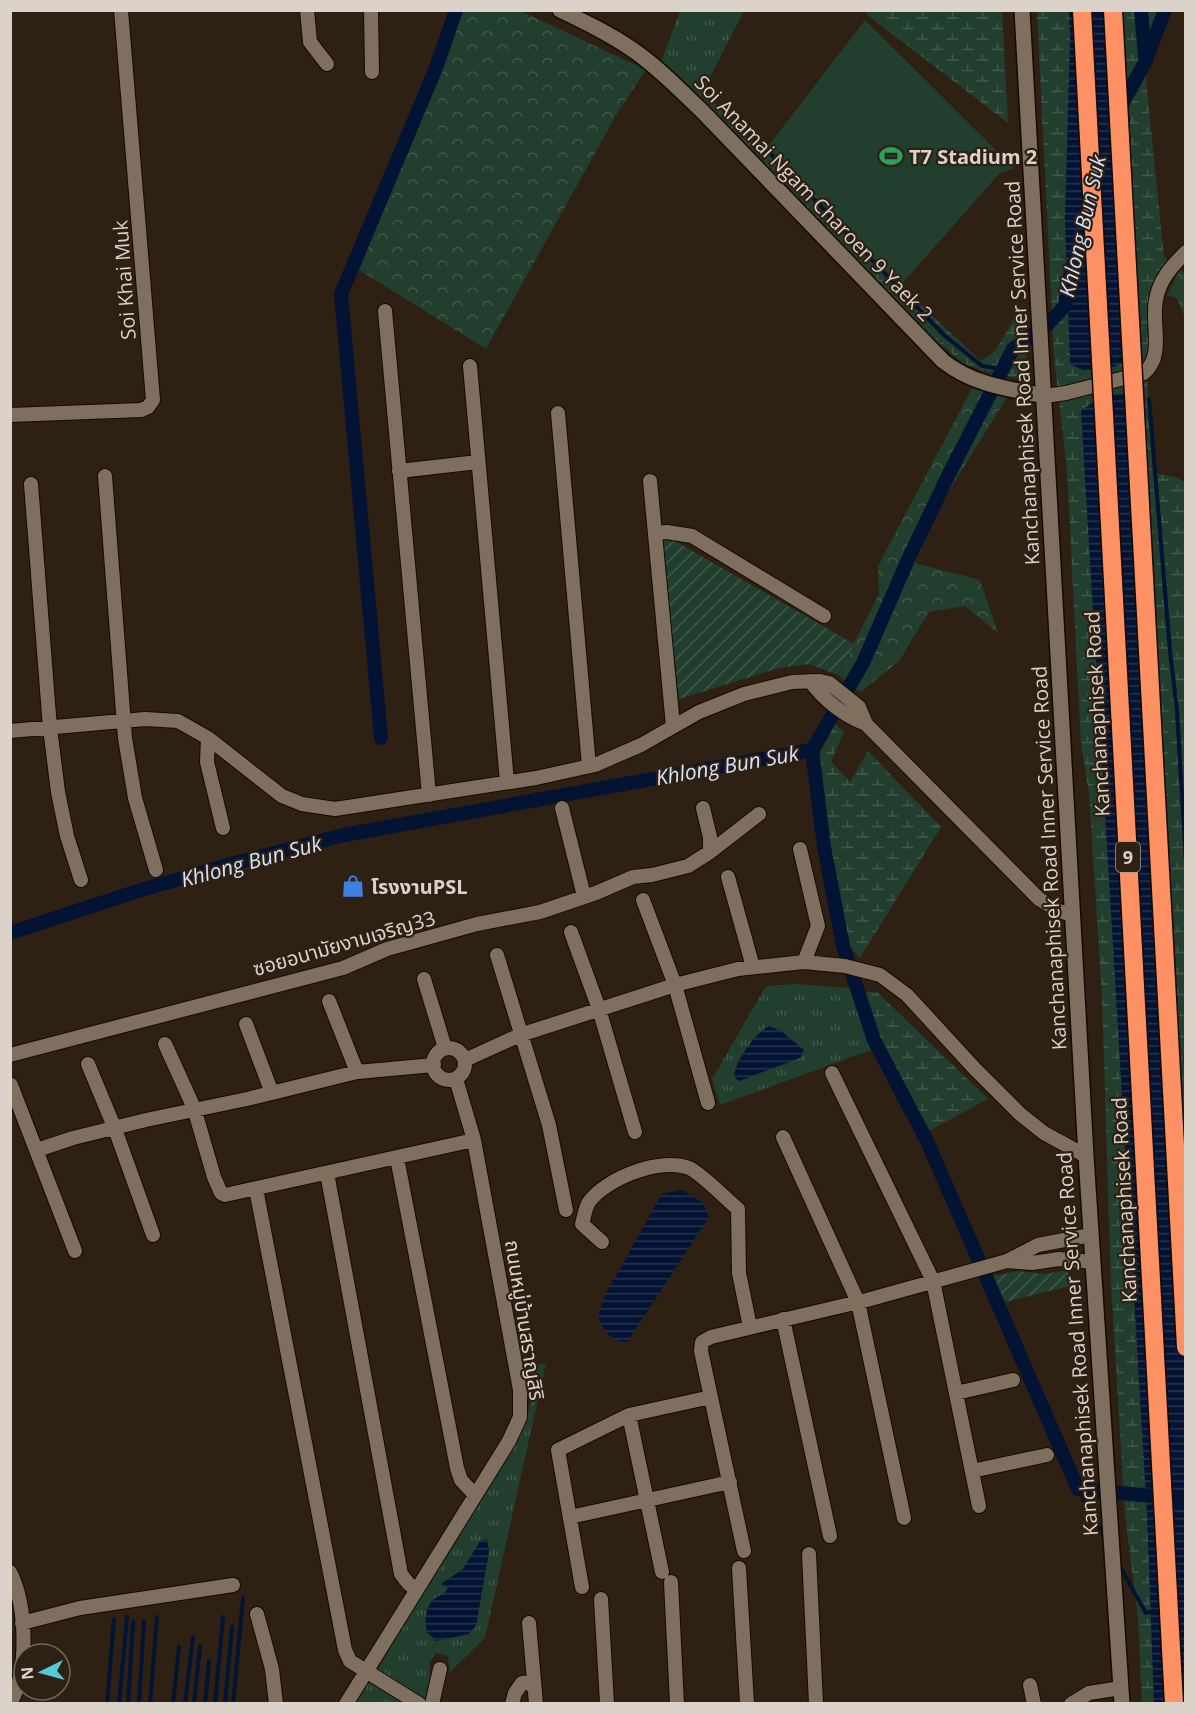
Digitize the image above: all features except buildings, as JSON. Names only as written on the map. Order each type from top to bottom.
[{"type":"highway","name":"Kanchanaphisek Road","points":[[1082,10],[1174,1704]]},
{"type":"highway","name":"9","points":[[1113,10],[1185,1347]]},
{"type":"main road","name":"Soi Anamai Ngam Charoen 9 Yaek 2","points":[[560,10],[616,39],[661,72],[702,111],[956,372],[978,381],[1045,396]]},
{"type":"main road","name":"Kanchanaphisek Road Inner Service Road","points":[[1022,10],[1044,371],[1086,1156],[1122,1704]]},
{"type":"street","name":"Soi Khai Muk","points":[[10,415],[141,410],[148,407],[153,400],[121,10]]},
{"type":"street","points":[[307,10],[310,42],[327,64]]},
{"type":"street","points":[[371,10],[372,72]]},
{"type":"street","points":[[1045,396],[1066,393],[1144,373],[1149,369],[1155,355],[1155,300],[1170,268],[1185,252]]},
{"type":"street","points":[[385,310],[429,795]]},
{"type":"street","points":[[470,366],[507,782]]},
{"type":"street","points":[[558,413],[589,766]]},
{"type":"street","points":[[399,471],[478,462]]},
{"type":"street","points":[[105,476],[123,721],[135,798],[156,870]]},
{"type":"street","points":[[650,481],[673,726]]},
{"type":"street","points":[[31,483],[50,728],[58,792],[67,836],[81,880]]},
{"type":"street","points":[[655,533],[674,532],[692,536],[824,616]]},
{"type":"street","points":[[10,731],[123,721],[161,719],[178,721],[208,738],[282,796],[302,804],[334,809],[507,782],[589,766],[641,745],[699,712],[744,694],[792,682],[810,681],[860,707],[859,722]]},
{"type":"street","points":[[825,688],[1039,899],[1059,911],[1072,915]]},
{"type":"street","points":[[208,738],[207,762],[223,828]]},
{"type":"street","points":[[561,808],[584,896]]},
{"type":"street","points":[[703,808],[710,837],[710,852]]},
{"type":"street","name":"ซอยอนามัยงามเจริญ33","points":[[10,1055],[343,968],[387,949],[477,924],[540,912],[633,877],[652,876],[688,866],[759,814]]},
{"type":"street","points":[[800,849],[818,926],[804,962]]},
{"type":"street","points":[[728,878],[753,967]]},
{"type":"street","points":[[644,900],[675,985],[708,1103]]},
{"type":"street","points":[[571,932],[599,1009],[635,1132]]},
{"type":"street","points":[[497,956],[549,1125],[566,1210]]},
{"type":"street","points":[[465,1060],[520,1035],[675,985],[738,969],[804,962],[845,966],[880,975],[907,995],[1020,1114],[1044,1133],[1086,1156]]},
{"type":"street","points":[[424,979],[445,1048]]},
{"type":"street","points":[[329,1001],[357,1072]]},
{"type":"street","points":[[246,1024],[272,1093]]},
{"type":"street","points":[[165,1044],[194,1108],[214,1177],[221,1193],[230,1195],[474,1140]]},
{"type":"street","points":[[445,1048],[458,1050],[465,1060],[465,1068],[456,1079],[445,1080],[436,1073],[435,1055],[445,1048]]},
{"type":"street","points":[[88,1064],[115,1129],[153,1235]]},
{"type":"street","points":[[37,1150],[73,1138],[194,1108],[272,1093],[357,1072],[434,1065]]},
{"type":"street","points":[[832,1073],[933,1281],[979,1506]]},
{"type":"street","name":"ถนนหมู่บ้านสราญสิริ","points":[[346,1704],[516,1429],[521,1404],[474,1140],[456,1079]]},
{"type":"street","points":[[11,1085],[75,1251]]},
{"type":"street","points":[[783,1137],[858,1302],[904,1518]]},
{"type":"street","points":[[397,1158],[458,1468],[461,1480],[475,1495]]},
{"type":"street","points":[[602,1242],[582,1224],[589,1203],[612,1181],[649,1168],[673,1164],[690,1168],[738,1209],[739,1273],[750,1327]]},
{"type":"street","points":[[327,1173],[401,1574],[416,1590]]},
{"type":"street","points":[[256,1189],[345,1650],[350,1661],[419,1704]]},
{"type":"street","points":[[744,1551],[701,1351],[702,1342],[711,1337],[858,1302],[1007,1260],[1038,1245],[1091,1235]]},
{"type":"street","points":[[1007,1260],[1032,1263],[1059,1259],[1093,1262]]},
{"type":"street","points":[[783,1319],[830,1536]]},
{"type":"street","points":[[956,1393],[1013,1380]]},
{"type":"street","points":[[582,1587],[558,1450],[629,1414],[711,1397]]},
{"type":"street","points":[[629,1414],[666,1577],[677,1704]]},
{"type":"street","points":[[972,1471],[1047,1455]]},
{"type":"street","points":[[570,1517],[730,1482]]},
{"type":"street","points":[[808,1554],[816,1704]]},
{"type":"street","points":[[739,1568],[747,1704]]},
{"type":"street","points":[[10,1572],[19,1601],[22,1623],[22,1668],[15,1695],[10,1703]]},
{"type":"street","points":[[22,1623],[80,1608],[233,1585]]},
{"type":"street","points":[[601,1599],[607,1704]]},
{"type":"street","points":[[257,1614],[272,1669],[276,1704]]},
{"type":"street","points":[[530,1623],[536,1697]]},
{"type":"street","points":[[432,1704],[440,1669]]},
{"type":"street","points":[[512,1704],[515,1693],[522,1683],[530,1682],[536,1697]]},
{"type":"street","points":[[1030,1685],[1034,1704]]},
{"type":"street","points":[[1071,1704],[1089,1693],[1121,1688]]},
{"type":"green space","points":[[461,11],[521,11],[646,70],[619,110],[486,349],[359,270]]},
{"type":"green space","points":[[680,11],[744,11],[703,91],[763,152],[758,158],[661,62]]},
{"type":"green space","points":[[868,11],[1002,11],[1008,123],[866,14]]},
{"type":"green space","points":[[1037,11],[1170,11],[1145,69],[1164,257],[1169,261],[1156,275],[1153,301],[1153,344],[1146,363],[1153,473],[1179,478],[1186,484],[1185,1056],[1183,1055],[1186,1109],[1185,1703],[1142,1703],[1138,1618],[1125,1515],[1111,1284],[1102,998],[1089,793],[1081,744],[1067,471],[1054,357]]},
{"type":"green space","name":"T7 Stadium 2","points":[[865,20],[1014,168],[999,174],[900,286],[769,145]]},
{"type":"green space","points":[[769,145],[900,286],[981,361],[995,351],[1023,304],[1027,377],[1015,378],[984,371],[963,363],[917,324],[758,158]]},
{"type":"green space","points":[[1180,269],[1185,274],[1185,318],[1177,298],[1167,295]]},
{"type":"green space","points":[[972,388],[1008,396],[945,497],[915,563],[980,580],[998,633],[965,606],[929,612],[899,661],[861,692],[838,675],[879,594],[878,566]]},
{"type":"green space","points":[[668,537],[854,644],[838,675],[809,664],[779,668],[679,699],[662,541]]},
{"type":"green space","points":[[835,724],[844,732],[831,761],[850,782],[868,751],[941,827],[860,958],[846,943],[826,830],[819,755]]},
{"type":"green space","points":[[796,984],[850,988],[871,1050],[720,1105],[712,1079],[766,986]]},
{"type":"green space","points":[[866,992],[877,992],[988,1099],[927,1132],[878,1039]]},
{"type":"green space","points":[[1068,1270],[1070,1286],[1005,1302],[993,1276],[1018,1271],[1045,1274]]},
{"type":"green space","points":[[546,1363],[485,1638],[450,1672],[448,1656],[436,1653],[430,1662],[430,1687],[426,1703],[350,1704],[377,1670],[523,1429],[531,1401],[531,1366]]},
{"type":"water","points":[[1069,11],[1122,11],[1139,358],[1109,368],[1083,370],[1070,364],[1065,219]]},
{"type":"water","points":[[1137,392],[1185,1230],[1185,1703],[1154,1703],[1147,1514],[1081,411],[1108,397]]},
{"type":"water","points":[[769,1026],[781,1031],[804,1050],[800,1058],[739,1081],[734,1077],[738,1063],[752,1041]]},
{"type":"water","points":[[682,1190],[703,1203],[709,1217],[627,1342],[616,1340],[605,1331],[598,1317],[605,1295],[662,1194]]},
{"type":"water","points":[[487,1539],[489,1552],[476,1626],[469,1634],[436,1641],[427,1632],[426,1617],[430,1604],[448,1588],[441,1584],[463,1569],[480,1541]]},
{"type":"waterway","points":[[381,738],[341,294],[436,68],[456,10]]},
{"type":"waterway","points":[[1141,10],[1145,56]]},
{"type":"waterway","name":"Khlong Bun Suk","points":[[1118,112],[1145,62],[1165,10]]},
{"type":"waterway","points":[[771,154],[897,286]]},
{"type":"waterway","name":"Khlong Bun Suk","points":[[10,933],[141,890],[344,835],[812,750],[863,663],[906,564],[948,476],[1013,349],[1047,325],[1065,306],[1071,270]]},
{"type":"waterway","points":[[912,302],[944,335],[982,366],[1002,369]]},
{"type":"waterway","points":[[1149,399],[1177,711],[1186,863]]},
{"type":"waterway","points":[[812,750],[824,847],[843,946],[874,1040],[927,1141],[1078,1489],[1186,1499]]},
{"type":"waterway","points":[[1078,1489],[1106,1540]]},
{"type":"waterway","points":[[1119,1565],[1146,1613],[1155,1611]]},
{"type":"waterway","points":[[233,1704],[243,1598]]},
{"type":"waterway","points":[[119,1704],[127,1617]]},
{"type":"waterway","points":[[150,1704],[157,1617]]},
{"type":"waterway","points":[[215,1704],[223,1617]]},
{"type":"waterway","points":[[107,1704],[114,1619]]},
{"type":"waterway","points":[[139,1704],[144,1621]]},
{"type":"waterway","points":[[128,1704],[133,1622]]},
{"type":"waterway","points":[[225,1704],[232,1627]]},
{"type":"waterway","points":[[185,1704],[193,1637]]},
{"type":"waterway","points":[[194,1704],[200,1646]]},
{"type":"waterway","points":[[173,1704],[179,1647]]},
{"type":"waterway","points":[[205,1704],[209,1661]]},
{"type":"place","name":"T7 Stadium 2","points":[[891,156]]},
{"type":"place","name":"โรงงานPSL","points":[[353,886]]}]
